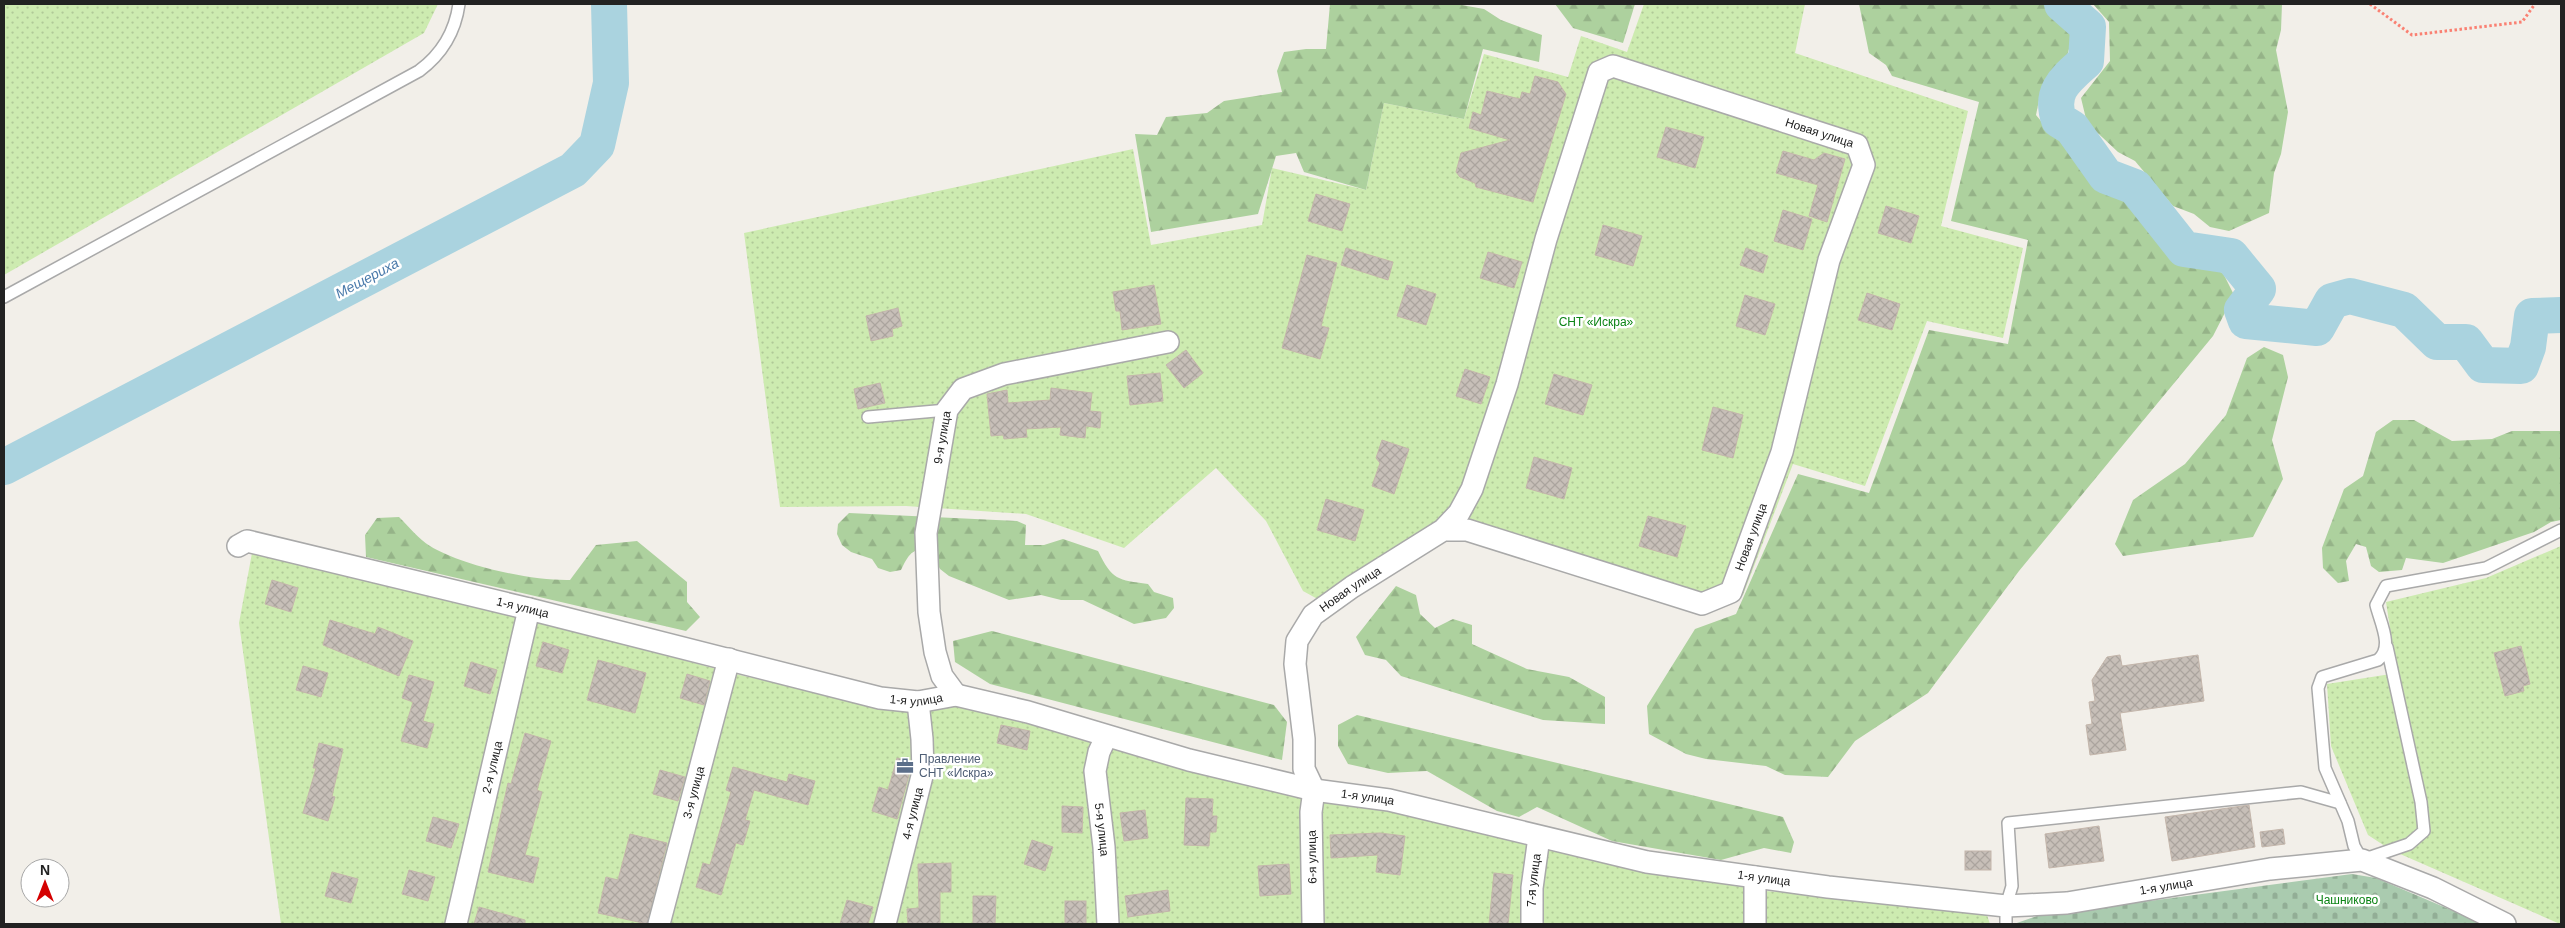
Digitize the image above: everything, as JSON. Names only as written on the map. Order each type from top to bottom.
[{"type":"street","name":"Новая улица","points":[[1314,790],[1304,769],[1304,739],[1294,664],[1296,640],[1313,615],[1352,587],[1442,530],[1459,513],[1472,489],[1507,384],[1546,239],[1599,72],[1613,66],[1857,145],[1864,165],[1828,260],[1782,452],[1731,592],[1702,604],[1467,530],[1442,530]]},
{"type":"street","name":"9-я улица","points":[[956,695],[942,676],[935,652],[929,612],[926,534],[946,410],[962,390],[1004,374],[1168,342]]},
{"type":"street","name":"1-я улица","points":[[238,546],[247,541],[529,609],[880,698],[918,702],[956,695],[1028,712],[1106,737],[1189,760],[1314,790],[1389,800],[1647,862],[1828,887],[2006,915],[2270,869],[2362,860],[2433,888],[2504,924]]},
{"type":"street","name":"2-я улица","points":[[456,924],[529,609]]},
{"type":"street","name":"3-я улица","points":[[659,924],[729,659]]},
{"type":"street","name":"4-я улица","points":[[885,924],[923,772],[918,702]]},
{"type":"street","name":"5-я улица","points":[[1106,737],[1099,752],[1095,771],[1104,847],[1108,924]]},
{"type":"street","name":"6-я улица","points":[[1313,924],[1312,812],[1314,790]]},
{"type":"street","name":"7-я улица","points":[[1532,924],[1532,888],[1539,837]]},
{"type":"street","points":[[1755,877],[1755,924]]},
{"type":"lane","points":[[4,297],[419,71],[436,58],[454,25],[459,4]]},
{"type":"lane","points":[[868,417],[946,410]]},
{"type":"lane","points":[[2387,648],[2384,656],[2378,660],[2322,677],[2318,688],[2325,768],[2348,821],[2354,846],[2362,860],[2408,844],[2424,831],[2421,802],[2387,648],[2376,605],[2386,586],[2486,568],[2561,530]]},
{"type":"lane","points":[[2006,915],[2012,886],[2008,823],[2301,792],[2340,803]]},
{"type":"path","points":[[2370,4],[2412,35],[2522,22],[2535,4]]},
{"type":"green space","points":[[4,4],[438,4],[424,33],[4,275]]},
{"type":"green space","points":[[1330,4],[1456,4],[1484,9],[1501,20],[1542,35],[1539,62],[1483,49],[1464,119],[1384,103],[1366,190],[1304,172],[1296,153],[1276,156],[1258,214],[1151,232],[1135,134],[1157,135],[1166,117],[1207,113],[1224,101],[1282,92],[1277,71],[1284,52],[1326,49]]},
{"type":"green space","points":[[1555,4],[1635,4],[1623,43],[1573,28]]},
{"type":"green space","name":"СНТ «Искра»","points":[[1644,4],[1805,4],[1795,53],[1968,111],[1941,226],[2023,248],[2003,338],[1927,321],[1865,486],[1793,464],[1743,595],[1708,612],[1453,530],[1334,608],[1303,591],[1266,521],[1216,468],[1124,548],[1026,514],[906,506],[780,507],[744,233],[1133,149],[1151,245],[1262,225],[1272,168],[1366,190],[1384,103],[1464,119],[1484,54],[1568,77],[1581,36],[1627,52]]},
{"type":"green space","points":[[1859,4],[2051,4],[2057,13],[2075,29],[2066,59],[2041,90],[2036,115],[2050,132],[2070,138],[2084,165],[2094,177],[2131,198],[2175,256],[2223,273],[2234,295],[2213,336],[2019,571],[1928,693],[1855,741],[1828,777],[1785,775],[1766,766],[1706,759],[1686,754],[1649,734],[1647,706],[1695,629],[1736,614],[1798,474],[1869,493],[1929,330],[2008,344],[2028,240],[1951,221],[1979,102],[1892,76],[1886,65],[1869,53]]},
{"type":"green space","points":[[2093,4],[2282,4],[2281,30],[2276,50],[2288,112],[2281,154],[2274,173],[2269,213],[2229,231],[2210,227],[2194,214],[2173,206],[2135,161],[2118,152],[2087,123],[2081,98],[2110,61],[2109,22]]},
{"type":"green space","points":[[2264,347],[2283,355],[2288,377],[2272,440],[2283,479],[2253,537],[2123,556],[2115,544],[2133,500],[2185,464],[2226,415],[2247,358]]},
{"type":"green space","points":[[2393,420],[2414,420],[2452,441],[2492,439],[2512,431],[2561,431],[2561,520],[2551,522],[2534,532],[2443,563],[2406,558],[2402,570],[2379,572],[2371,566],[2366,547],[2356,544],[2346,561],[2349,581],[2338,583],[2323,568],[2322,548],[2344,489],[2363,476],[2376,432]]},
{"type":"green space","points":[[849,513],[1017,521],[1026,525],[1025,545],[1044,545],[1063,539],[1098,551],[1108,568],[1117,577],[1148,584],[1154,592],[1173,598],[1174,608],[1166,618],[1134,624],[1083,600],[1061,600],[1041,595],[1009,600],[949,576],[940,569],[929,549],[918,549],[908,557],[901,570],[890,572],[878,568],[872,559],[851,552],[842,545],[837,534],[838,524]]},
{"type":"green space","points":[[399,517],[430,546],[460,560],[498,571],[554,580],[570,580],[596,545],[637,541],[687,582],[687,602],[700,617],[686,631],[366,557],[365,535],[377,518]]},
{"type":"green space","points":[[2561,546],[2560,924],[2391,850],[2368,835],[2331,746],[2327,684],[2397,673],[2386,602],[2486,578]]},
{"type":"green space","points":[[252,553],[537,620],[731,673],[894,710],[951,705],[1328,798],[1542,846],[1764,891],[1984,906],[1990,924],[281,924],[239,623]]},
{"type":"green space","points":[[1396,586],[1416,595],[1420,614],[1435,628],[1453,619],[1472,625],[1472,644],[1527,669],[1569,677],[1605,697],[1605,724],[1543,720],[1401,676],[1386,660],[1365,655],[1356,637]]},
{"type":"green space","points":[[992,631],[1274,705],[1287,722],[1282,760],[990,684],[955,662],[953,641]]},
{"type":"green space","points":[[1357,715],[1783,817],[1794,842],[1791,853],[1764,848],[1721,860],[1612,841],[1537,807],[1519,817],[1497,811],[1427,771],[1388,773],[1348,764],[1338,746],[1338,725]]},
{"type":"green space","name":"Чашниково","points":[[2352,874],[2376,878],[2484,924],[2014,924],[2037,916]]},
{"type":"building","points":[[1535,76],[1558,82],[1566,94],[1533,202],[1476,187],[1475,183],[1460,177],[1456,172],[1461,153],[1510,140],[1469,128],[1473,112],[1481,115],[1487,91],[1520,99],[1522,92],[1530,94]]},
{"type":"building","points":[[1666,127],[1704,137],[1695,168],[1657,157]]},
{"type":"building","points":[[1783,151],[1814,160],[1824,153],[1845,159],[1827,222],[1809,216],[1818,185],[1776,173]]},
{"type":"building","points":[[1316,194],[1350,204],[1342,231],[1308,221]]},
{"type":"building","points":[[1886,206],[1919,216],[1911,243],[1878,233]]},
{"type":"building","points":[[1783,210],[1812,219],[1803,250],[1774,241]]},
{"type":"building","points":[[1603,225],[1642,236],[1633,266],[1595,255]]},
{"type":"building","points":[[1346,248],[1393,262],[1388,280],[1341,265]]},
{"type":"building","points":[[1746,248],[1768,256],[1763,273],[1740,265]]},
{"type":"building","points":[[1488,252],[1522,262],[1514,288],[1480,278]]},
{"type":"building","points":[[1307,255],[1337,263],[1321,326],[1329,328],[1320,359],[1282,348]]},
{"type":"building","points":[[1154,285],[1161,324],[1122,330],[1120,311],[1116,311],[1113,292]]},
{"type":"building","points":[[1407,285],[1436,294],[1426,325],[1397,316]]},
{"type":"building","points":[[1867,293],[1900,304],[1892,330],[1858,320]]},
{"type":"building","points":[[1745,295],[1775,304],[1765,335],[1736,326]]},
{"type":"building","points":[[898,308],[902,326],[892,329],[893,336],[871,341],[866,316]]},
{"type":"building","points":[[1186,350],[1203,373],[1184,388],[1166,365]]},
{"type":"building","points":[[1465,369],[1490,377],[1481,404],[1456,396]]},
{"type":"building","points":[[1160,373],[1163,401],[1130,405],[1127,376]]},
{"type":"building","points":[[1554,374],[1592,385],[1583,415],[1545,404]]},
{"type":"building","points":[[880,383],[885,403],[858,409],[854,389]]},
{"type":"building","points":[[1051,388],[1092,393],[1090,411],[1101,412],[1100,428],[1086,426],[1085,438],[1060,435],[1061,427],[1026,429],[1027,437],[1004,439],[1003,435],[991,436],[987,394],[1007,390],[1008,403],[1050,400]]},
{"type":"building","points":[[1713,407],[1743,415],[1733,458],[1702,450]]},
{"type":"building","points":[[1382,440],[1409,449],[1394,494],[1372,486],[1380,463],[1376,458]]},
{"type":"building","points":[[1534,457],[1572,468],[1564,499],[1526,488]]},
{"type":"building","points":[[1326,499],[1364,510],[1355,541],[1317,530]]},
{"type":"building","points":[[1648,516],[1686,526],[1677,557],[1639,546]]},
{"type":"building","points":[[272,580],[298,588],[291,612],[265,604]]},
{"type":"building","points":[[330,620],[375,634],[378,627],[413,641],[399,676],[323,645]]},
{"type":"building","points":[[543,642],[569,650],[562,673],[536,666]]},
{"type":"building","points":[[2521,646],[2530,684],[2523,686],[2524,691],[2505,696],[2494,653]]},
{"type":"building","points":[[2120,655],[2122,666],[2198,655],[2204,701],[2120,713],[2126,750],[2090,755],[2086,725],[2092,724],[2089,702],[2095,701],[2092,680],[2107,657]]},
{"type":"building","points":[[598,660],[646,673],[635,713],[587,700]]},
{"type":"building","points":[[471,662],[497,670],[490,694],[464,686]]},
{"type":"building","points":[[303,666],[328,673],[321,697],[296,690]]},
{"type":"building","points":[[687,674],[710,681],[704,705],[680,698]]},
{"type":"building","points":[[409,675],[434,682],[423,721],[434,724],[427,748],[401,741],[413,702],[402,698]]},
{"type":"building","points":[[1001,725],[1030,731],[1027,750],[997,743]]},
{"type":"building","points":[[525,733],[551,741],[537,790],[542,792],[525,855],[539,858],[533,883],[488,872],[508,783],[511,784]]},
{"type":"building","points":[[319,743],[343,749],[332,796],[335,797],[328,821],[303,813],[316,768],[313,768]]},
{"type":"building","points":[[897,758],[910,761],[910,771],[897,819],[872,811],[879,787],[888,790]]},
{"type":"building","points":[[733,767],[787,782],[789,774],[815,781],[808,805],[754,790],[745,820],[750,821],[743,845],[736,843],[721,895],[696,887],[703,863],[710,865],[731,792],[726,790]]},
{"type":"building","points":[[660,770],[685,777],[678,801],[653,794]]},
{"type":"building","points":[[1186,798],[1213,799],[1212,816],[1217,816],[1216,832],[1210,832],[1209,846],[1184,845]]},
{"type":"building","points":[[2249,805],[2255,847],[2172,861],[2165,817]]},
{"type":"building","points":[[1062,806],[1083,807],[1082,833],[1062,832]]},
{"type":"building","points":[[1145,810],[1148,838],[1124,841],[1120,813]]},
{"type":"building","points":[[433,817],[459,824],[451,848],[426,841]]},
{"type":"building","points":[[2099,826],[2104,861],[2049,868],[2045,834]]},
{"type":"building","points":[[2283,829],[2285,844],[2262,847],[2260,832]]},
{"type":"building","points":[[1380,833],[1405,836],[1400,875],[1376,872],[1378,855],[1331,858],[1330,835]]},
{"type":"building","points":[[630,834],[667,843],[647,924],[598,913],[606,877],[618,880]]},
{"type":"building","points":[[1032,840],[1053,847],[1045,871],[1024,864]]},
{"type":"building","points":[[1965,851],[1991,851],[1991,870],[1965,870]]},
{"type":"building","points":[[951,863],[951,892],[940,892],[940,924],[908,924],[907,909],[919,908],[918,864]]},
{"type":"building","points":[[1289,864],[1291,894],[1260,896],[1258,866]]},
{"type":"building","points":[[409,870],[435,877],[428,901],[402,894]]},
{"type":"building","points":[[332,872],[358,879],[351,903],[325,896]]},
{"type":"building","points":[[1494,873],[1513,875],[1508,924],[1489,924]]},
{"type":"building","points":[[1168,890],[1170,911],[1128,917],[1125,896]]},
{"type":"building","points":[[973,896],[996,896],[995,924],[973,924]]},
{"type":"building","points":[[847,900],[873,907],[868,924],[840,924]]},
{"type":"building","points":[[1065,901],[1086,901],[1086,924],[1065,924]]},
{"type":"building","points":[[479,907],[525,920],[525,924],[474,924]]},
{"type":"waterway","name":"Мещериха","points":[[4,467],[573,170],[597,145],[611,83],[609,4]]},
{"type":"waterway","name":"Мещериха","points":[[2062,4],[2088,27],[2086,61],[2066,80],[2058,93],[2056,110],[2059,120],[2072,128],[2106,176],[2135,187],[2184,249],[2231,256],[2258,289],[2242,310],[2246,321],[2317,328],[2332,301],[2350,296],[2404,310],[2437,342],[2466,342],[2483,365],[2521,366],[2528,347],[2532,316],[2561,315]]},
{"type":"place","name":"Правление СНТ «Искра»","points":[[905,766]]}]
